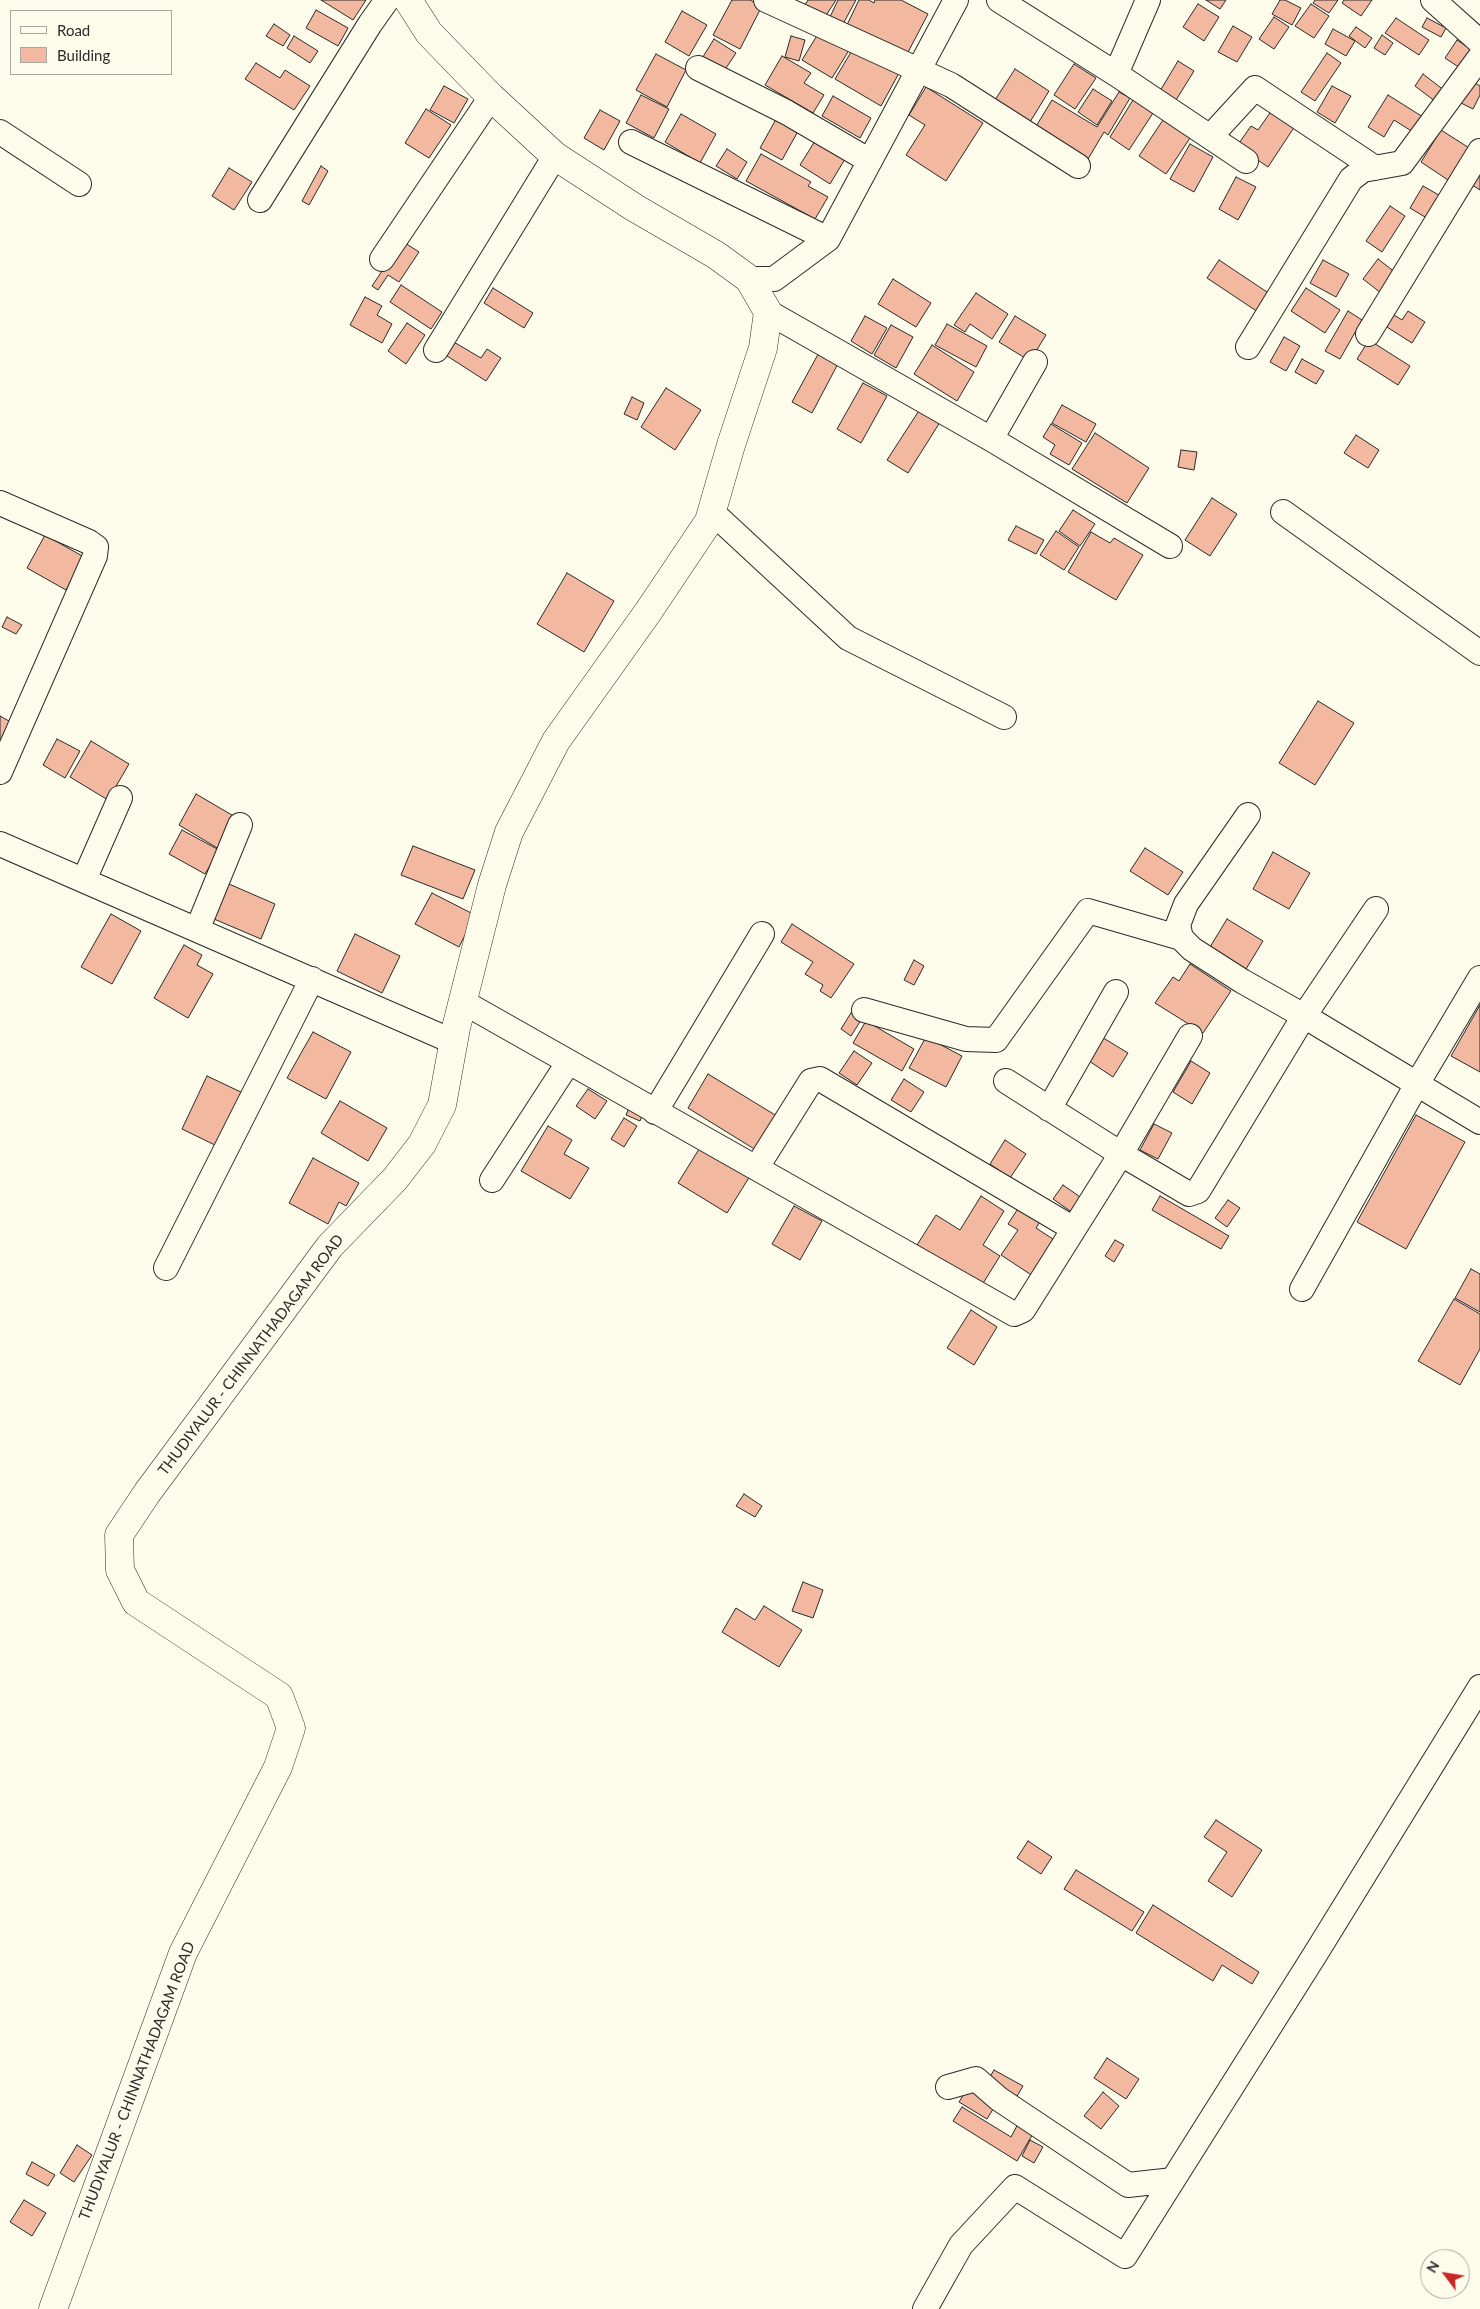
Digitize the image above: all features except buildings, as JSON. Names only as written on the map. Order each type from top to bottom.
[{"type":"main road","points":[[408,0],[428,33],[555,156],[635,208],[716,255],[749,279],[768,312]]},
{"type":"main road","name":"THUDIYALUR - CHINNATHADAGAM ROAD","points":[[53,2309],[183,1953],[278,1767],[291,1728],[279,1696],[136,1602],[120,1570],[119,1535],[146,1493],[330,1246],[395,1179],[422,1144],[442,1105],[462,1002],[492,886],[509,832],[556,742],[648,612],[709,521],[730,445],[763,348],[768,312]]},
{"type":"street","points":[[260,200],[387,0]]},
{"type":"street","points":[[766,0],[951,86],[1078,166]]},
{"type":"street","points":[[749,279],[774,279],[828,239],[956,0]]},
{"type":"street","points":[[999,0],[1116,74],[1246,161]]},
{"type":"street","points":[[1116,74],[1148,0]]},
{"type":"street","points":[[1433,0],[1480,42]]},
{"type":"street","points":[[1248,347],[1351,179],[1363,170],[1402,163],[1480,57]]},
{"type":"street","points":[[698,68],[786,112],[870,161]]},
{"type":"street","points":[[1210,137],[1255,88],[1375,168]]},
{"type":"street","points":[[382,260],[492,97]]},
{"type":"street","points":[[0,132],[79,184]]},
{"type":"street","points":[[631,142],[828,239]]},
{"type":"street","points":[[1368,334],[1480,151]]},
{"type":"street","points":[[436,350],[555,156]]},
{"type":"street","points":[[768,312],[991,439],[1170,546]]},
{"type":"street","points":[[991,439],[1035,362]]},
{"type":"street","points":[[0,503],[89,542],[96,547],[95,556],[0,772]]},
{"type":"street","points":[[711,511],[848,638],[1004,717]]},
{"type":"street","points":[[1283,512],[1480,653]]},
{"type":"street","points":[[84,880],[120,798]]},
{"type":"street","points":[[1181,938],[1178,925],[1186,904],[1248,816]]},
{"type":"street","points":[[197,930],[240,825]]},
{"type":"street","points":[[0,844],[454,1042]]},
{"type":"street","points":[[1006,1080],[1121,1154],[1189,1194],[1194,1194],[1198,1191],[1304,1016],[1376,910]]},
{"type":"street","points":[[864,1010],[966,1039],[996,1040],[1088,911],[1181,938],[1192,949],[1242,981],[1480,1122]]},
{"type":"street","points":[[655,1112],[762,934]]},
{"type":"street","points":[[1302,1289],[1417,1084],[1480,978]]},
{"type":"street","points":[[166,1268],[312,979]]},
{"type":"street","points":[[1049,1109],[1116,992]]},
{"type":"street","points":[[462,1002],[655,1112],[757,1167],[1014,1314],[1023,1310],[1121,1154],[1190,1036]]},
{"type":"street","points":[[492,1180],[568,1063]]},
{"type":"street","points":[[757,1167],[811,1081],[820,1079],[1074,1229]]},
{"type":"street","points":[[925,2309],[961,2245],[1015,2187],[1125,2256],[1480,1687]]},
{"type":"street","points":[[948,2087],[976,2080],[999,2099],[1128,2185],[1173,2180]]}]
